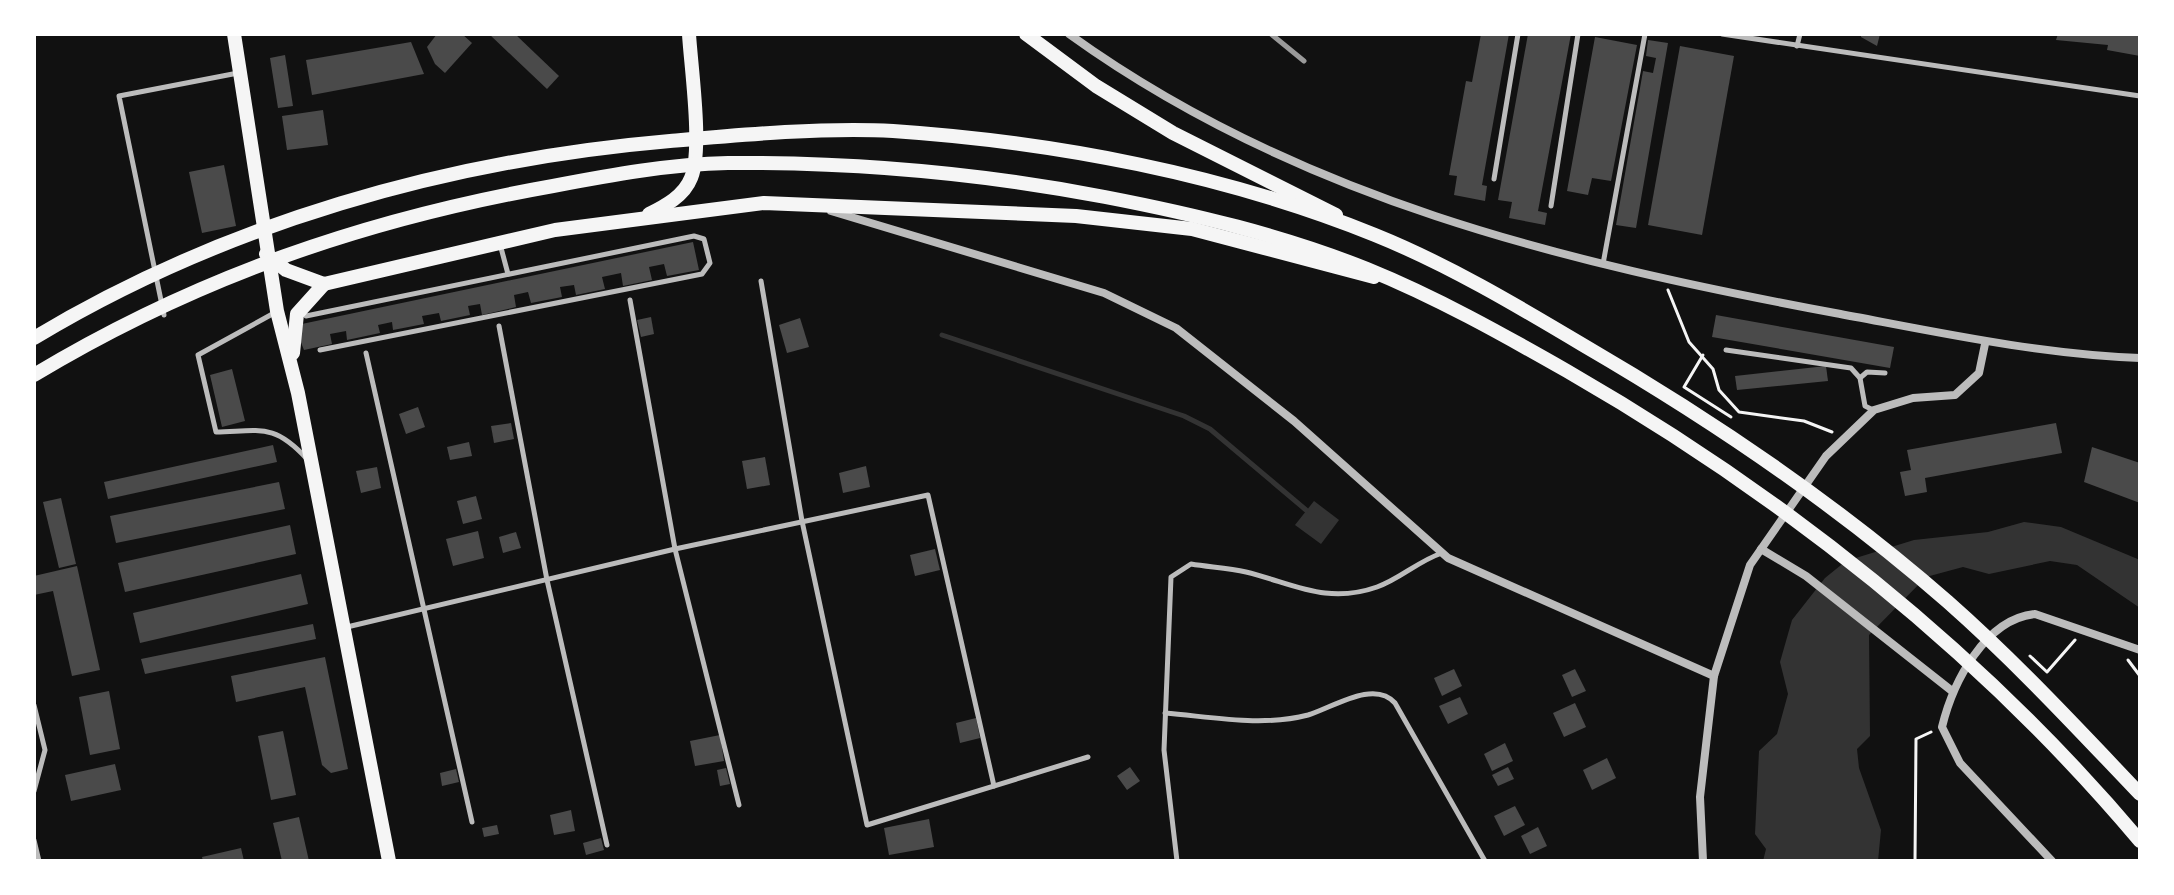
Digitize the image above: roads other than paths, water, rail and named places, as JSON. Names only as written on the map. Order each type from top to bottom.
[{"type":"main road","points":[[234,34],[266,254],[293,369],[389,861]]},
{"type":"main road","points":[[638,219],[671,203],[691,179],[696,153],[689,34]]},
{"type":"main road","points":[[1026,34],[1096,86],[1173,133],[1503,298],[1671,396],[1857,527],[1949,603],[2036,685],[2140,794]]},
{"type":"main road","points":[[34,338],[159,273],[353,199],[455,172],[586,148],[717,137],[887,131],[1024,145],[1163,171],[1237,190],[1376,235]]},
{"type":"main road","points":[[34,375],[168,302],[275,257],[463,202],[594,178],[722,163],[887,166],[1025,181],[1168,209],[1238,226],[1367,269],[1492,328],[1654,421],[1829,544],[1961,658],[2140,841]]},
{"type":"main road","points":[[266,254],[286,270],[324,284],[555,230],[764,203],[1076,216],[1192,229],[1396,283]]},
{"type":"main road","points":[[293,369],[297,314],[324,284]]},
{"type":"street","points":[[1069,34],[1202,117],[1319,174],[1479,233],[1665,279],[1985,344],[2140,358]]},
{"type":"street","points":[[811,205],[1104,293],[1176,328],[1294,421],[1443,553],[1536,600],[1714,676]]},
{"type":"street","points":[[1703,861],[1700,797],[1714,676],[1749,567],[1826,456],[1874,410],[1913,398],[1955,395],[1979,373],[1985,344]]},
{"type":"street","points":[[1761,549],[1806,576],[1952,691]]},
{"type":"street","points":[[2052,861],[1960,763],[1942,727],[1952,691],[1976,651],[2017,616],[2035,614],[2140,650]]},
{"type":"lane","points":[[1494,179],[1518,34]]},
{"type":"lane","points":[[1551,206],[1578,34]]},
{"type":"lane","points":[[1603,265],[1645,34]]},
{"type":"lane","points":[[1722,34],[2140,96]]},
{"type":"lane","points":[[1797,46],[1800,34]]},
{"type":"lane","points":[[164,315],[119,96],[239,73]]},
{"type":"lane","points":[[306,316],[694,236],[704,239],[710,263],[702,274],[320,350]]},
{"type":"lane","points":[[500,243],[508,274]]},
{"type":"lane","points":[[761,281],[802,521],[867,825],[1088,757]]},
{"type":"lane","points":[[630,300],[675,549],[739,805]]},
{"type":"lane","points":[[277,311],[198,355],[216,432],[273,431],[291,443],[312,465]]},
{"type":"lane","points":[[499,326],[547,580],[607,845]]},
{"type":"lane","points":[[1726,350],[1820,361],[1851,368],[1860,378],[1865,406],[1874,410]]},
{"type":"lane","points":[[366,353],[472,822]]},
{"type":"lane","points":[[1860,378],[1867,372],[1885,373]]},
{"type":"lane","points":[[343,628],[675,549],[928,495],[994,786]]},
{"type":"lane","points":[[1177,861],[1164,750],[1171,577],[1191,564],[1247,572],[1294,589],[1340,594],[1378,587],[1420,560],[1443,553]]},
{"type":"lane","points":[[1165,713],[1275,722],[1311,714],[1353,697],[1388,697],[1395,703],[1485,861]]},
{"type":"lane","points":[[34,705],[45,750],[34,791]]},
{"type":"lane","points":[[34,840],[39,861]]},
{"type":"waterway","points":[[942,335],[1184,416],[1210,429],[1306,510]]},
{"type":"railway","points":[[1271,34],[1304,61]]}]
